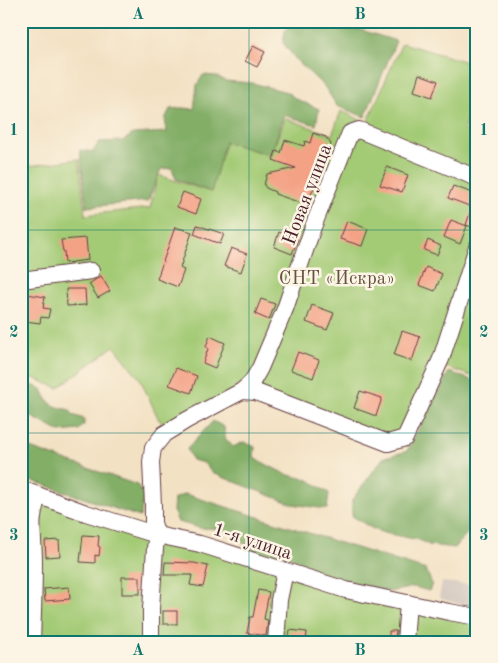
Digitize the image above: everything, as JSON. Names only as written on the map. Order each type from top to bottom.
[{"type":"street","name":"Новая улица","points":[[151,642],[151,609],[157,535],[152,523],[151,462],[153,448],[164,434],[242,391],[252,382],[260,368],[285,309],[313,227],[350,133],[359,130],[477,178]]},
{"type":"street","points":[[242,391],[256,392],[388,444],[405,438],[441,359],[477,247]]},
{"type":"street","points":[[21,280],[91,271]]},
{"type":"street","name":"1-я улица","points":[[21,489],[86,513],[157,535],[200,544],[346,590],[477,617]]},
{"type":"street","points":[[32,642],[34,559],[32,515],[39,496]]},
{"type":"street","points":[[276,642],[279,600],[285,571]]},
{"type":"street","points":[[405,642],[408,603]]},
{"type":"shaded area","points":[[442,582],[477,584],[477,607],[465,606],[439,598]]},
{"type":"green space","points":[[306,21],[327,28],[361,30],[396,41],[365,117],[337,106],[324,86],[298,62],[283,43],[285,31],[293,22]]},
{"type":"green space","name":"СНТ «Искра»","points":[[402,43],[477,65],[477,85],[464,130],[477,135],[477,378],[446,367],[391,449],[248,391],[176,431],[159,420],[140,379],[114,346],[58,388],[21,373],[21,167],[79,159],[85,215],[150,208],[158,175],[211,192],[225,142],[271,155],[285,118],[332,135],[341,111],[367,123]]},
{"type":"green space","points":[[203,75],[216,76],[226,81],[252,83],[287,92],[296,99],[319,109],[316,125],[284,115],[271,155],[225,142],[211,192],[176,179],[172,168],[161,169],[148,201],[86,207],[80,150],[93,152],[99,142],[123,141],[133,134],[167,132],[165,119],[170,109],[194,109],[197,85]]},
{"type":"green space","points":[[449,372],[477,382],[477,525],[454,548],[429,545],[419,540],[384,533],[373,529],[352,516],[352,500],[383,458],[407,451]]},
{"type":"green space","points":[[21,381],[42,389],[49,402],[70,410],[73,415],[84,419],[84,425],[79,430],[60,432],[32,417],[21,416]]},
{"type":"green space","points":[[213,421],[224,427],[225,438],[233,447],[244,442],[255,447],[254,458],[285,474],[309,480],[329,493],[327,509],[292,504],[212,473],[204,463],[192,460],[187,449]]},
{"type":"green space","points":[[21,445],[137,485],[144,495],[140,517],[21,477]]},
{"type":"green space","points":[[21,494],[477,620],[477,642],[21,642]]},
{"type":"green space","points":[[185,494],[426,570],[432,584],[429,591],[414,587],[389,592],[327,576],[285,554],[274,559],[262,555],[223,529],[200,528],[178,522],[173,511],[174,499]]},
{"type":"building","points":[[253,46],[265,52],[257,67],[245,61]]},
{"type":"building","points":[[419,74],[438,81],[432,97],[414,91]]},
{"type":"building","points":[[313,133],[326,137],[331,144],[307,205],[275,194],[275,192],[266,188],[264,185],[267,174],[296,168],[273,160],[276,151],[281,153],[285,140],[304,146],[305,141],[310,143]]},
{"type":"building","points":[[387,167],[408,175],[402,192],[380,185]]},
{"type":"building","points":[[453,186],[470,192],[477,189],[477,229],[466,225],[472,207],[448,198]]},
{"type":"building","points":[[183,192],[201,199],[196,214],[177,207]]},
{"type":"building","points":[[451,220],[467,226],[460,244],[444,237]]},
{"type":"building","points":[[347,221],[368,229],[362,246],[340,239]]},
{"type":"building","points":[[197,225],[224,234],[220,244],[194,234]]},
{"type":"building","points":[[175,227],[192,232],[180,268],[184,270],[178,287],[157,279]]},
{"type":"building","points":[[279,232],[298,239],[292,254],[274,247]]},
{"type":"building","points":[[86,238],[88,260],[65,263],[61,240]]},
{"type":"building","points":[[428,240],[441,246],[437,255],[424,250]]},
{"type":"building","points":[[231,248],[247,254],[241,272],[224,266]]},
{"type":"building","points":[[426,267],[442,274],[435,291],[419,285]]},
{"type":"building","points":[[101,276],[110,291],[98,298],[89,284]]},
{"type":"building","points":[[66,289],[85,289],[86,305],[67,306]]},
{"type":"building","points":[[21,293],[45,297],[43,308],[50,309],[48,318],[41,317],[40,323],[25,321],[26,315],[21,314]]},
{"type":"building","points":[[261,299],[275,304],[269,320],[255,314]]},
{"type":"building","points":[[312,305],[334,313],[327,330],[306,322]]},
{"type":"building","points":[[402,331],[420,337],[412,361],[394,355]]},
{"type":"building","points":[[210,336],[225,343],[215,368],[203,363]]},
{"type":"building","points":[[298,352],[319,360],[313,378],[291,370]]},
{"type":"building","points":[[176,368],[197,376],[191,393],[169,385]]},
{"type":"building","points":[[360,391],[382,398],[376,416],[354,408]]},
{"type":"building","points":[[83,535],[99,536],[99,556],[95,555],[95,563],[80,562]]},
{"type":"building","points":[[59,540],[60,556],[46,557],[45,541]]},
{"type":"building","points":[[165,562],[194,563],[208,566],[203,587],[190,585],[192,575],[164,575]]},
{"type":"building","points":[[122,577],[140,577],[140,594],[122,594]]},
{"type":"building","points":[[69,587],[70,599],[45,601],[44,589]]},
{"type":"building","points":[[258,590],[269,592],[264,619],[268,620],[266,636],[247,633],[250,617],[253,617]]},
{"type":"building","points":[[163,611],[177,611],[177,624],[163,624]]},
{"type":"building","points":[[290,630],[307,632],[306,642],[288,642]]},
{"type":"building","points":[[389,631],[396,631],[395,641],[389,641]]}]
